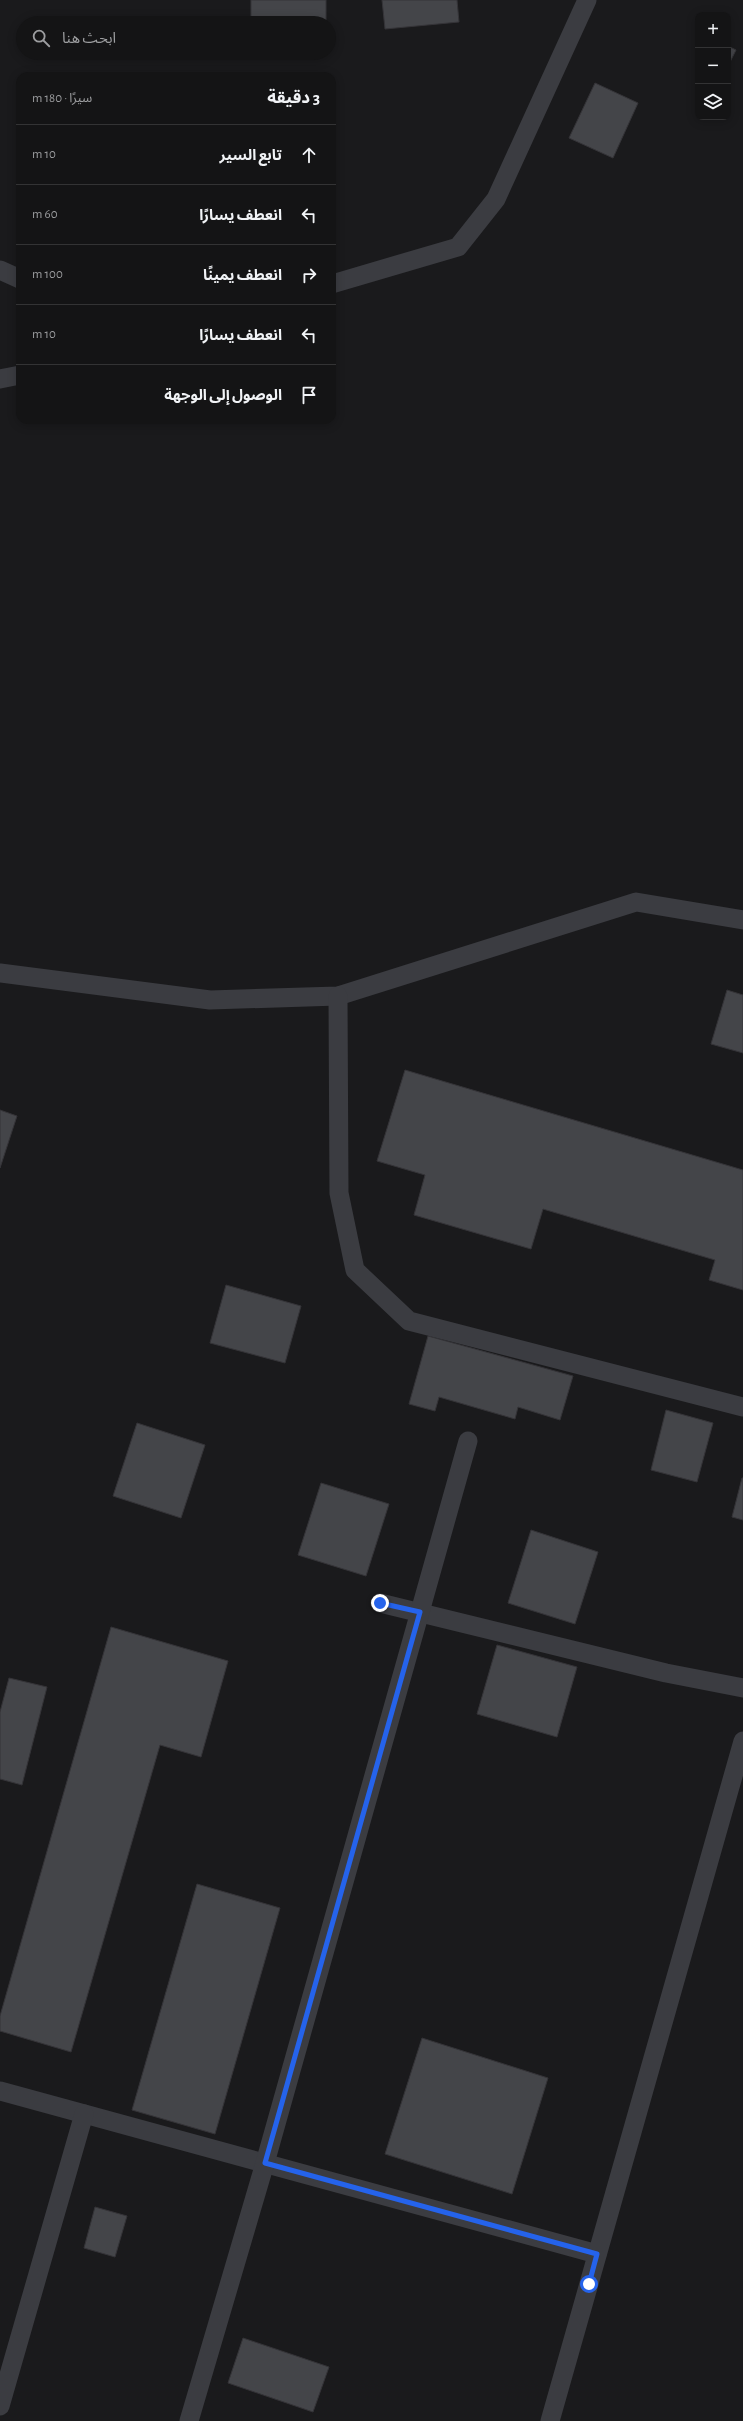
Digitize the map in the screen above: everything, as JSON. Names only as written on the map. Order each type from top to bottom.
[{"type":"lane","points":[[336,283],[458,247],[496,199],[586,0]]},
{"type":"lane","points":[[0,270],[16,277]]},
{"type":"lane","points":[[0,379],[16,376]]},
{"type":"lane","points":[[0,973],[210,1000],[338,996],[636,902],[743,920]]},
{"type":"lane","points":[[338,996],[339,1193],[355,1270],[408,1321],[743,1407]]},
{"type":"lane","points":[[189,2421],[265,2163],[468,1441]]},
{"type":"lane","points":[[380,1603],[666,1673],[743,1688]]},
{"type":"lane","points":[[550,2421],[743,1740]]},
{"type":"lane","points":[[0,2091],[597,2254]]},
{"type":"lane","points":[[0,2406],[84,2114]]},
{"type":"building","points":[[251,0],[326,0],[326,16],[251,16]]},
{"type":"building","points":[[382,0],[457,0],[459,22],[385,29]]},
{"type":"building","points":[[731,48],[736,50],[731,60]]},
{"type":"building","points":[[595,83],[638,103],[613,158],[569,138]]},
{"type":"building","points":[[727,990],[743,995],[743,1053],[711,1044]]},
{"type":"building","points":[[405,1070],[743,1170],[743,1290],[709,1280],[715,1260],[543,1209],[531,1249],[414,1215],[425,1175],[377,1161]]},
{"type":"building","points":[[0,1110],[17,1116],[0,1168]]},
{"type":"building","points":[[226,1285],[301,1306],[285,1363],[210,1343]]},
{"type":"building","points":[[428,1336],[573,1376],[560,1420],[518,1407],[515,1419],[439,1397],[435,1411],[409,1404]]},
{"type":"building","points":[[666,1410],[713,1423],[697,1482],[651,1470]]},
{"type":"building","points":[[137,1423],[205,1445],[181,1518],[113,1496]]},
{"type":"building","points":[[743,1478],[743,1520],[732,1517]]},
{"type":"building","points":[[321,1483],[389,1504],[366,1576],[298,1555]]},
{"type":"building","points":[[531,1530],[598,1552],[575,1624],[508,1603]]},
{"type":"building","points":[[111,1627],[228,1661],[201,1757],[160,1745],[71,2052],[0,2031],[0,2016]]},
{"type":"building","points":[[497,1645],[577,1667],[557,1737],[477,1714]]},
{"type":"building","points":[[9,1678],[47,1687],[22,1785],[0,1779],[0,1712]]},
{"type":"building","points":[[197,1884],[280,1908],[215,2134],[132,2110]]},
{"type":"building","points":[[422,2038],[548,2078],[512,2194],[385,2154]]},
{"type":"building","points":[[95,2207],[127,2216],[115,2257],[84,2248]]},
{"type":"building","points":[[243,2338],[329,2367],[313,2412],[228,2383]]},
{"type":"route","points":[[380,1603],[420,1612],[265,2163],[597,2254],[589,2284]]}]
